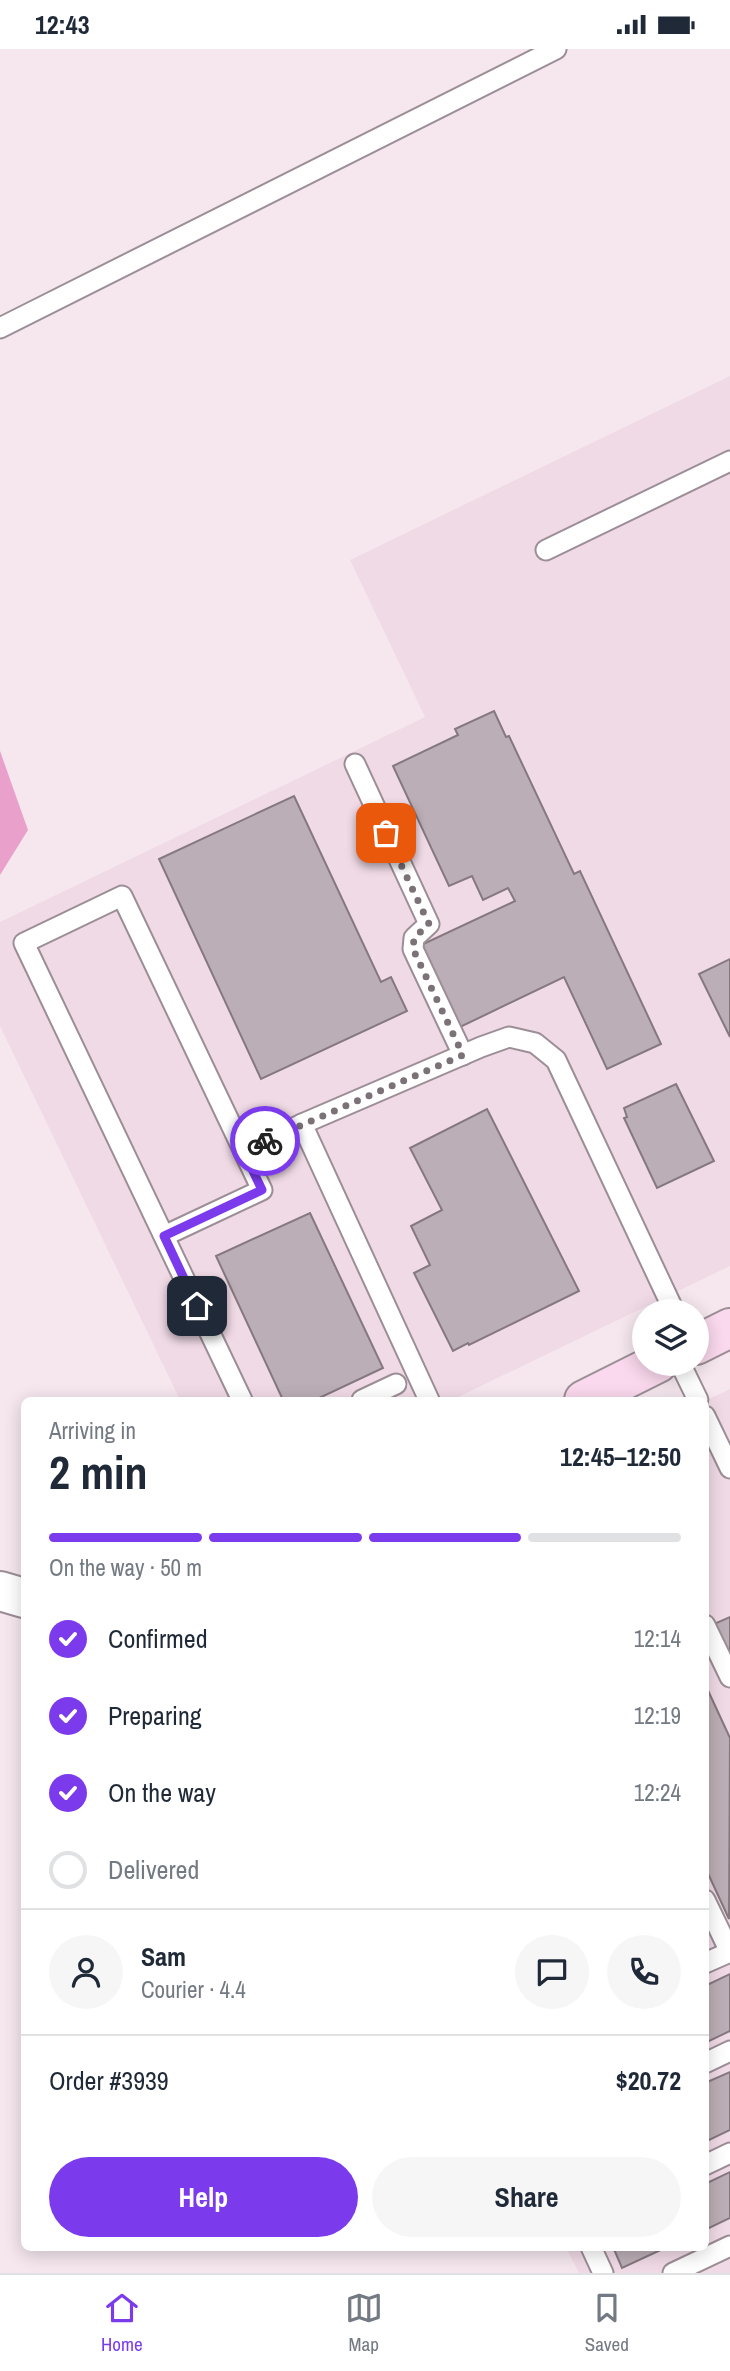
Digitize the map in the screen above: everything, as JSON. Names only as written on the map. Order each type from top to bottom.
[{"type":"street","points":[[709,1338],[730,1328]]},
{"type":"street","points":[[590,1397],[632,1376]]},
{"type":"street","points":[[0,1591],[21,1597]]},
{"type":"lane","points":[[0,328],[555,49]]},
{"type":"lane","points":[[545,550],[730,461]]},
{"type":"lane","points":[[355,764],[429,924],[414,938],[413,949],[463,1055]]},
{"type":"lane","points":[[164,1236],[262,1190],[122,896],[24,943],[241,1397]]},
{"type":"lane","points":[[244,1152],[302,1124],[509,1037],[535,1044],[556,1060],[668,1299]]},
{"type":"lane","points":[[302,1124],[428,1397]]},
{"type":"lane","points":[[686,1376],[697,1397]]},
{"type":"lane","points":[[368,1397],[396,1384]]},
{"type":"lane","points":[[711,1442],[730,1468]]},
{"type":"lane","points":[[709,1633],[730,1677]]},
{"type":"lane","points":[[709,1908],[730,1952],[709,1961]]},
{"type":"lane","points":[[709,2061],[730,2051]]},
{"type":"lane","points":[[709,2163],[730,2153]]},
{"type":"lane","points":[[673,2273],[730,2246]]},
{"type":"lane","points":[[593,2251],[603,2273]]},
{"type":"shaded area","points":[[730,376],[730,1266],[662,1299],[632,1299],[632,1313],[458,1397],[179,1397],[0,1026],[0,922],[425,717],[350,560]]},
{"type":"shaded area","points":[[0,751],[28,830],[0,875]]},
{"type":"shaded area","points":[[730,1389],[730,2273],[579,2273],[568,2251],[709,2251],[709,1399]]},
{"type":"building","points":[[494,711],[506,737],[509,736],[574,874],[580,871],[661,1044],[607,1069],[564,977],[458,1028],[419,946],[515,901],[508,888],[483,900],[472,876],[449,886],[393,766],[458,735],[455,729]]},
{"type":"building","points":[[294,796],[381,982],[391,977],[407,1011],[261,1079],[159,859]]},
{"type":"building","points":[[730,959],[730,1037],[699,974]]},
{"type":"building","points":[[676,1084],[714,1161],[657,1188],[624,1118],[627,1117],[624,1108]]},
{"type":"building","points":[[487,1109],[579,1291],[453,1351],[414,1273],[430,1265],[411,1226],[442,1210],[410,1148]]},
{"type":"building","points":[[310,1213],[383,1368],[321,1397],[282,1397],[216,1256]]},
{"type":"building","points":[[730,1617],[730,1658],[714,1624]]},
{"type":"building","points":[[709,1693],[730,1738],[729,1919],[709,1876]]},
{"type":"building","points":[[730,1974],[730,2031],[709,2041],[709,1984]]},
{"type":"building","points":[[730,2072],[730,2130],[709,2140],[709,2081]]},
{"type":"building","points":[[730,2172],[730,2218],[709,2228],[709,2182]]},
{"type":"building","points":[[615,2251],[658,2251],[622,2268]]},
{"type":"way so far","points":[[265,1141],[463,1055],[413,949],[414,938],[429,924],[386,833]]},
{"type":"route","points":[[197,1306],[164,1236],[262,1190],[244,1152],[265,1141]]}]
